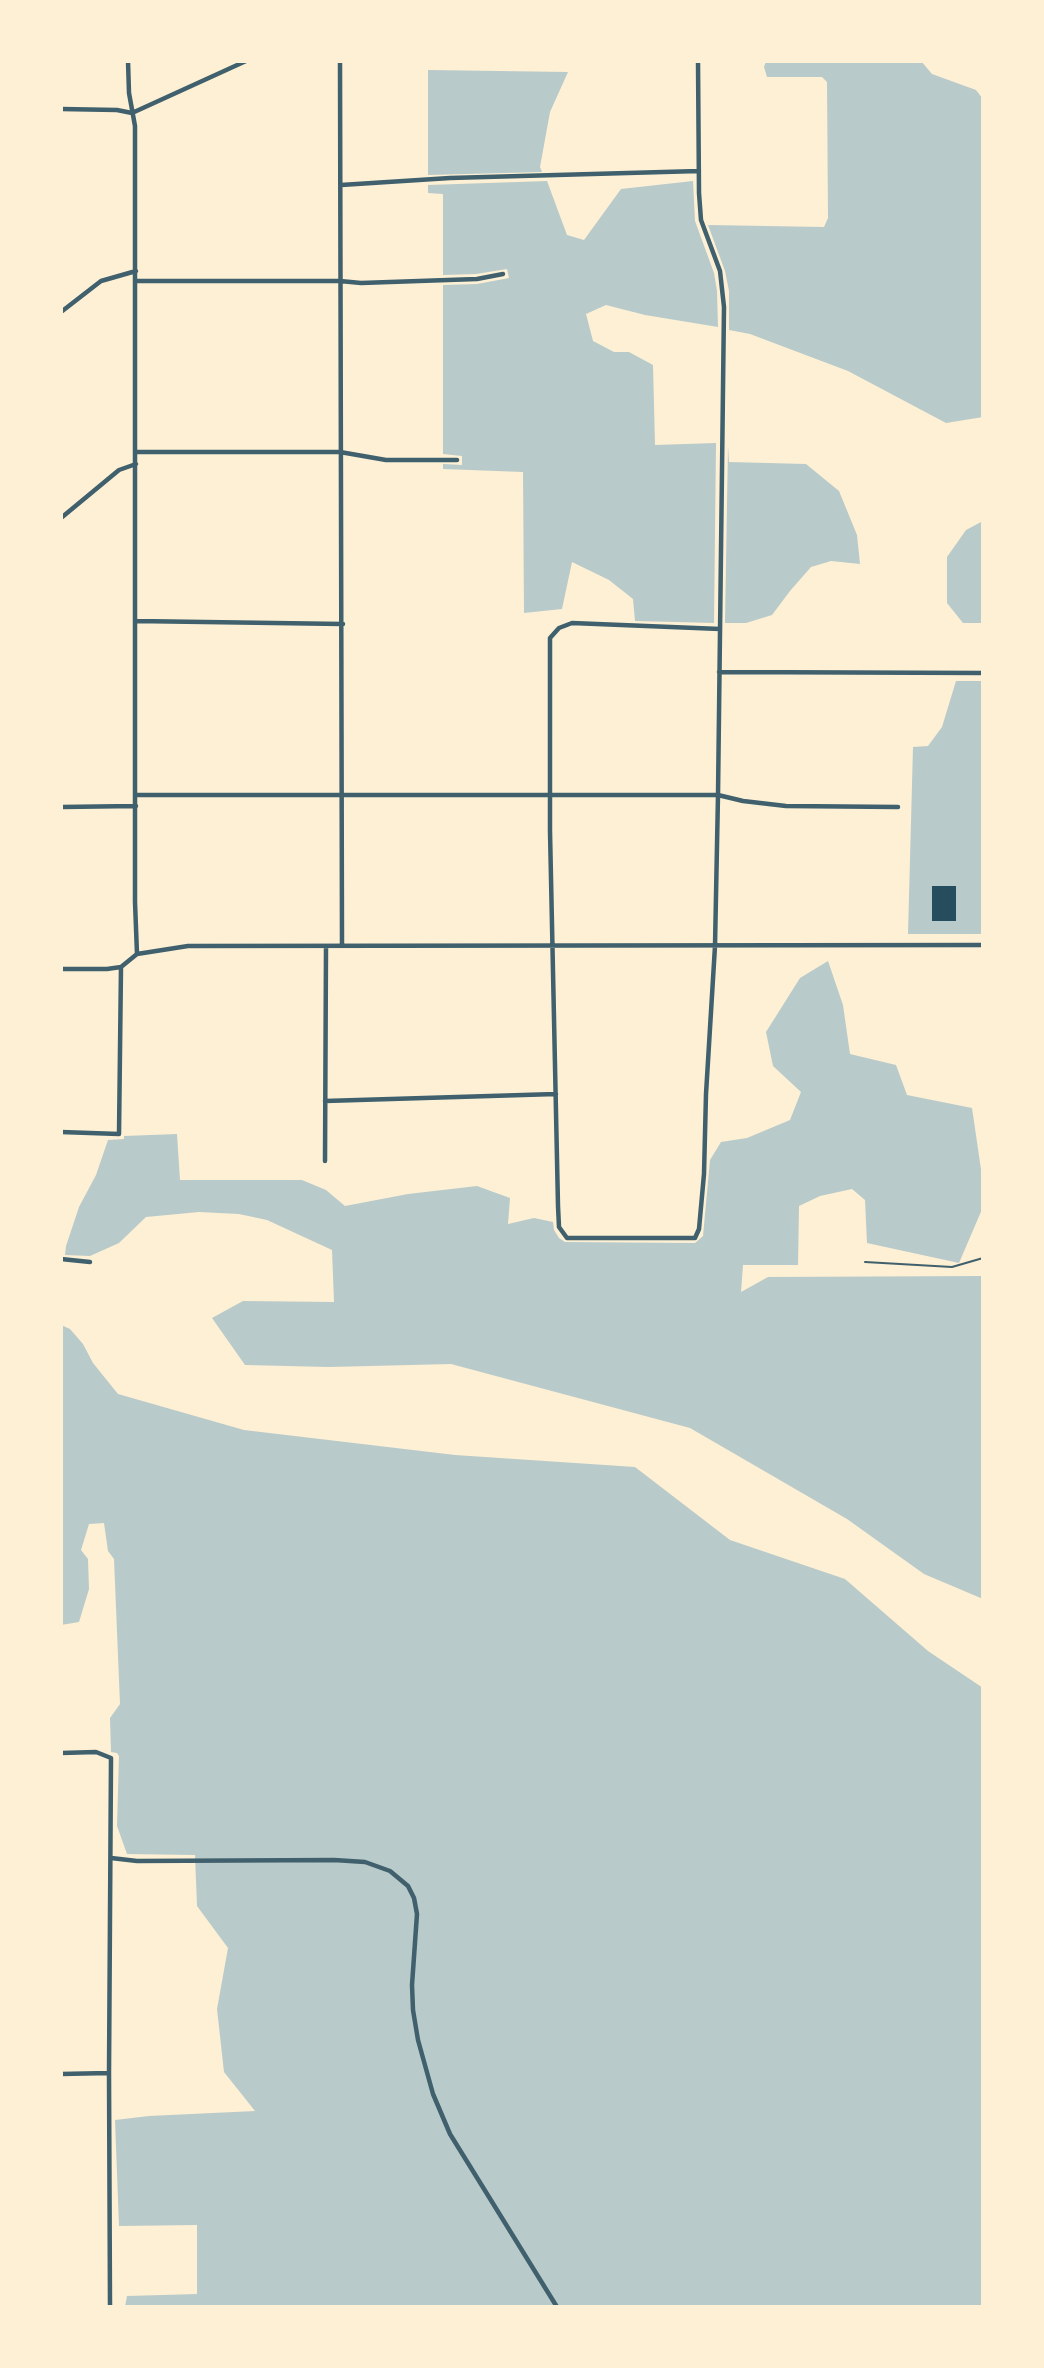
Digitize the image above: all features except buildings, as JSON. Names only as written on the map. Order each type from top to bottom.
[{"type":"street","points":[[128,61],[129,93],[135,126],[137,954]]},
{"type":"street","points":[[61,110],[117,110],[132,113],[246,61]]},
{"type":"street","points":[[340,61],[342,946]]},
{"type":"street","points":[[698,61],[701,220],[720,271],[724,307],[718,795],[715,946],[699,1229],[695,1238],[571,1238],[563,1234],[559,1227],[552,947],[550,643],[559,628],[572,623],[720,629]]},
{"type":"street","points":[[341,185],[450,178],[699,171]]},
{"type":"street","points":[[61,312],[101,281],[136,271]]},
{"type":"street","points":[[136,281],[361,283],[464,279],[503,274]]},
{"type":"street","points":[[136,452],[340,452],[386,460],[457,460]]},
{"type":"street","points":[[61,518],[119,470],[136,464]]},
{"type":"street","points":[[135,621],[343,624]]},
{"type":"street","points":[[719,672],[983,673]]},
{"type":"street","points":[[136,795],[718,795],[786,806],[898,807]]},
{"type":"street","points":[[61,807],[136,806]]},
{"type":"street","points":[[61,969],[98,970],[121,967],[137,954],[188,946],[983,945]]},
{"type":"street","points":[[325,1161],[326,946]]},
{"type":"street","points":[[61,1132],[119,1134],[121,967]]},
{"type":"street","points":[[325,1101],[556,1094]]},
{"type":"street","points":[[61,1259],[90,1262]]},
{"type":"street","points":[[61,1753],[96,1752],[111,1758],[110,2307]]},
{"type":"street","points":[[111,1858],[137,1861],[365,1862],[390,1871],[408,1886],[417,1914],[412,2010],[433,2094],[450,2134],[557,2307]]},
{"type":"street","points":[[61,2074],[109,2073]]},
{"type":"lane","points":[[865,1262],[953,1267],[983,1258]]},
{"type":"shaded area","points":[[766,61],[921,61],[932,74],[976,90],[983,99],[983,417],[946,423],[848,371],[750,334],[729,330],[729,291],[725,271],[708,225],[824,227],[828,218],[827,82],[822,77],[767,77],[764,67]]},
{"type":"shaded area","points":[[428,70],[568,72],[550,112],[540,167],[542,172],[428,175]]},
{"type":"shaded area","points":[[547,181],[567,235],[584,240],[621,189],[693,181],[695,221],[714,273],[718,327],[645,315],[606,305],[586,314],[593,341],[614,352],[629,352],[653,365],[655,445],[716,443],[714,623],[635,621],[633,599],[609,580],[572,562],[562,609],[524,613],[523,472],[443,469],[443,464],[462,465],[462,456],[443,454],[443,285],[477,284],[509,278],[507,269],[443,275],[443,194],[428,193],[428,185]]},
{"type":"shaded area","points":[[728,446],[729,462],[806,464],[839,491],[857,535],[860,564],[831,561],[811,567],[772,615],[746,623],[725,623]]},
{"type":"shaded area","points":[[983,521],[983,623],[963,623],[947,603],[947,557],[966,530]]},
{"type":"shaded area","points":[[956,681],[983,681],[983,934],[908,934],[913,747],[928,746],[942,727]]},
{"type":"shaded area","points":[[828,961],[843,1005],[850,1054],[896,1065],[907,1095],[972,1108],[983,1183],[983,1207],[959,1263],[867,1243],[865,1200],[852,1189],[820,1196],[799,1206],[798,1265],[743,1265],[741,1292],[768,1277],[983,1276],[983,1599],[924,1574],[847,1519],[690,1428],[451,1364],[329,1367],[245,1365],[212,1318],[243,1301],[334,1302],[332,1250],[267,1220],[239,1214],[199,1212],[146,1217],[119,1243],[90,1256],[65,1255],[79,1207],[96,1175],[108,1140],[124,1139],[124,1136],[177,1134],[180,1180],[302,1180],[326,1190],[345,1206],[408,1194],[477,1186],[510,1198],[508,1224],[534,1218],[553,1222],[554,1230],[565,1242],[695,1243],[703,1236],[710,1160],[721,1142],[747,1138],[790,1120],[801,1092],[773,1066],[766,1032],[800,978]]},
{"type":"shaded area","points":[[61,1325],[70,1329],[83,1344],[93,1363],[118,1394],[244,1430],[455,1455],[635,1467],[730,1540],[845,1579],[928,1651],[983,1688],[983,2307],[125,2307],[127,2296],[197,2294],[197,2225],[119,2226],[115,2120],[255,2111],[224,2072],[217,2009],[228,1948],[197,1906],[195,1855],[127,1854],[117,1826],[119,1756],[111,1752],[110,1718],[120,1704],[114,1559],[108,1551],[104,1523],[89,1524],[81,1550],[88,1559],[89,1589],[79,1622],[61,1625]]}]
